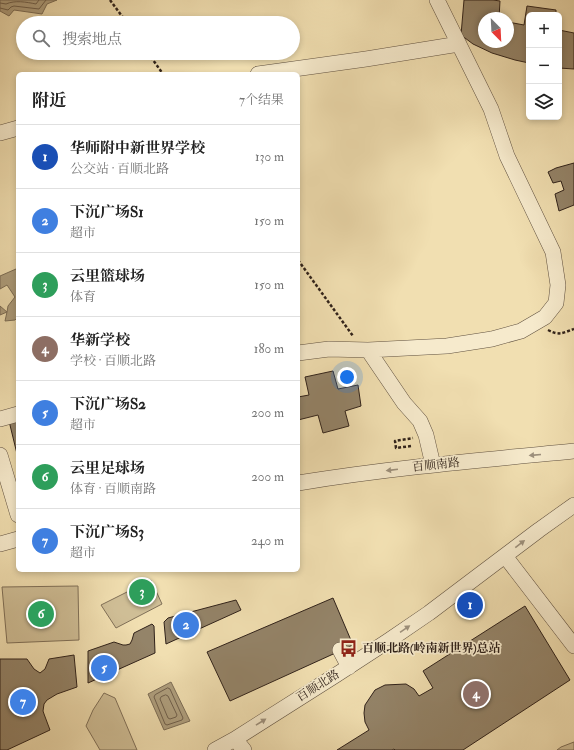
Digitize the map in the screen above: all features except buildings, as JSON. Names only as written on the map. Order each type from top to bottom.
[{"type":"street","points":[[300,353],[363,346],[448,346],[485,340],[521,331],[545,317],[556,303],[558,285],[554,252],[507,156],[491,109],[437,0]]},
{"type":"street","points":[[272,72],[459,44]]},
{"type":"street","points":[[0,132],[16,128]]},
{"type":"street","points":[[363,346],[404,403],[420,421],[426,435],[433,465]]},
{"type":"street","points":[[0,419],[16,415]]},
{"type":"street","name":"百顺南路","points":[[300,483],[345,475],[574,451]]},
{"type":"street","points":[[0,455],[16,508]]},
{"type":"street","name":"百顺北路","points":[[215,750],[240,744],[349,666],[428,613],[574,505]]},
{"type":"street","points":[[0,544],[16,540]]},
{"type":"street","points":[[505,556],[574,646]]},
{"type":"street","points":[[340,650],[349,666]]},
{"type":"path","points":[[110,0],[121,16]]},
{"type":"path","points":[[153,60],[162,72]]},
{"type":"path","points":[[300,263],[363,346]]},
{"type":"path","points":[[532,324],[556,334],[565,333],[574,329]]},
{"type":"path","points":[[411,446],[396,448],[395,441],[416,438]]},
{"type":"shaded area","points":[[151,580],[162,604],[116,628],[101,605]]},
{"type":"shaded area","points":[[78,586],[79,640],[7,643],[2,587]]},
{"type":"shaded area","points":[[104,693],[115,698],[137,750],[100,750],[86,726],[93,710]]},
{"type":"shaded area","points":[[574,742],[574,750],[557,750],[561,747]]},
{"type":"water","points":[[0,0],[57,0],[47,4],[42,14],[14,10],[9,16],[0,11]]},
{"type":"water","points":[[16,269],[16,319],[5,321],[8,306],[15,297],[7,285],[0,289],[0,276]]},
{"type":"water","points":[[0,306],[7,312],[0,315]]},
{"type":"water","points":[[171,682],[190,721],[164,730],[148,694]]},
{"type":"place","name":"云里篮球场","points":[[142,592]]},
{"type":"place","name":"华师附中新世界学校","points":[[470,605]]},
{"type":"place","name":"云里足球场","points":[[41,614]]},
{"type":"place","name":"下沉广场S1","points":[[186,625]]},
{"type":"place","name":"百顺北路(岭南新世界)总站","points":[[349,648]]},
{"type":"place","name":"下沉广场S2","points":[[104,668]]},
{"type":"place","name":"华新学校","points":[[476,694]]},
{"type":"place","name":"下沉广场S3","points":[[23,702]]}]
